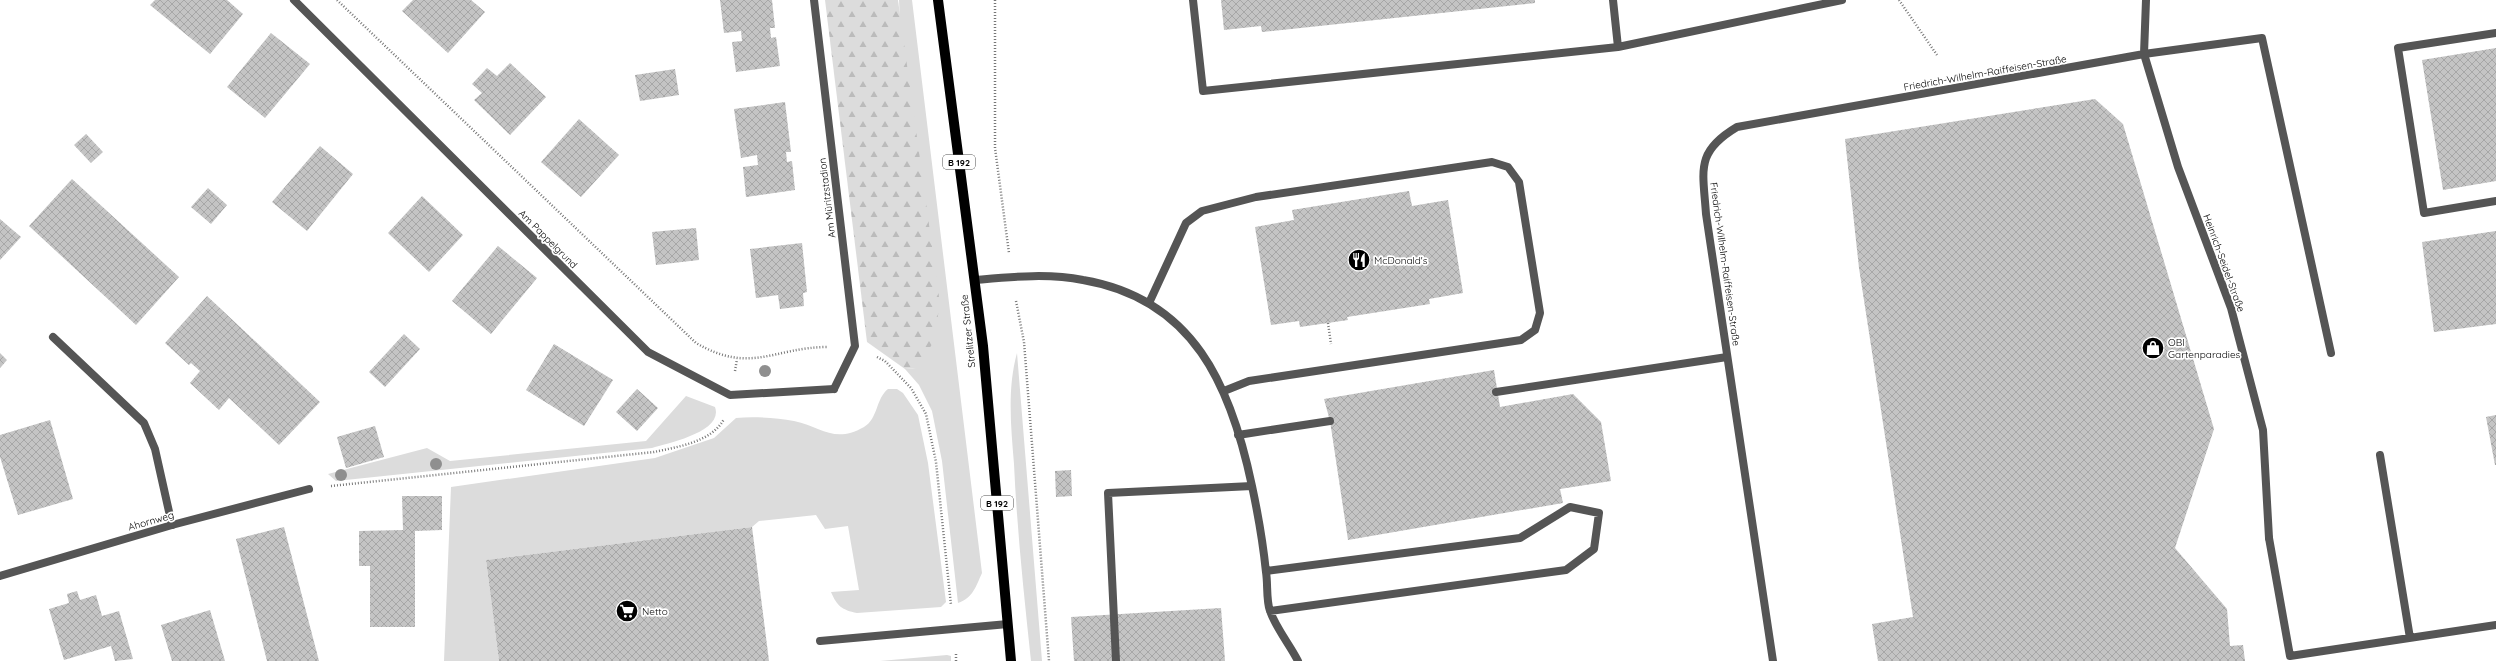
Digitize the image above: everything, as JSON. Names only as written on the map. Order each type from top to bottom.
[{"type":"main road","name":"Strelitzer Straße","points":[[938,0],[975,280],[1011,661]]},
{"type":"street","name":"Am Pappelgrund","points":[[294,0],[648,352],[730,395]]},
{"type":"street","name":"Am Müritzstadion","points":[[814,0],[855,346]]},
{"type":"street","points":[[1193,0],[1203,91],[1618,47],[1842,0]]},
{"type":"street","points":[[1613,0],[1618,47]]},
{"type":"street","name":"Heinrich-Seidel-Straße","points":[[2146,0],[2144,54],[2178,167],[2231,308],[2263,430],[2269,538],[2290,658]]},
{"type":"street","points":[[2496,33],[2398,48],[2424,213],[2496,201]]},
{"type":"street","name":"Friedrich-Wilhelm-Raiffeisen-Straße","points":[[1773,661],[1706,214],[1702,167],[1708,151],[1722,136],[1737,127],[2144,54],[2262,38],[2331,353]]},
{"type":"street","points":[[1149,303],[1186,223],[1202,211],[1256,197],[1492,162],[1508,167],[1519,182],[1540,313],[1535,330],[1521,340],[1249,381],[1224,391]]},
{"type":"street","points":[[975,280],[1012,277],[1081,279],[1129,293],[1149,303],[1177,324],[1205,356],[1224,391],[1252,486],[1266,570],[1270,610],[1298,661]]},
{"type":"street","points":[[53,336],[144,423],[155,449],[172,525]]},
{"type":"street","points":[[730,395],[834,389],[855,346]]},
{"type":"street","points":[[1496,392],[1727,357]]},
{"type":"street","points":[[1238,435],[1330,421]]},
{"type":"street","points":[[2380,455],[2410,638]]},
{"type":"street","points":[[1116,661],[1108,493],[1252,486]]},
{"type":"street","name":"Ahornweg","points":[[0,576],[172,525],[309,489]]},
{"type":"street","points":[[1266,570],[1520,538],[1570,507],[1599,513],[1594,549],[1566,570],[1270,610]]},
{"type":"street","points":[[820,641],[1008,624]]},
{"type":"street","points":[[2290,658],[2496,625]]},
{"type":"path","points":[[337,0],[696,343],[716,354],[737,359],[761,358],[808,347],[855,346],[884,361],[911,388],[926,414],[936,462],[954,629],[956,661]]},
{"type":"path","points":[[996,0],[995,148],[1012,277],[1024,342],[1049,661]]},
{"type":"path","points":[[1899,0],[1937,55]]},
{"type":"path","points":[[309,489],[654,452],[684,446],[711,433],[724,420],[737,359]]},
{"type":"green space","points":[[825,0],[898,0],[940,304],[933,343],[916,368],[905,369],[867,342]]},
{"type":"green space","points":[[899,0],[912,0],[982,573],[971,595],[958,603],[942,461],[932,411],[919,385],[905,369],[916,368]]},
{"type":"green space","points":[[1017,353],[1042,661],[1031,661],[1019,538],[1011,408],[1012,380]]},
{"type":"green space","points":[[888,389],[897,389],[903,393],[918,415],[928,463],[946,602],[941,607],[857,613],[844,609],[835,601],[831,592],[859,590],[848,526],[825,529],[816,515],[759,521],[752,527],[486,560],[499,661],[444,661],[451,487],[655,458],[714,438],[736,418],[743,417],[772,418],[794,421],[828,433],[844,434],[854,432],[869,423],[875,414],[881,398]]},
{"type":"green space","points":[[686,396],[715,407],[716,416],[703,430],[693,435],[652,448],[336,481],[328,474],[427,448],[450,461],[646,441]]},
{"type":"green space","points":[[947,655],[951,656],[951,661],[880,661]]},
{"type":"building","points":[[155,0],[227,0],[243,14],[210,54],[150,5]]},
{"type":"building","points":[[413,0],[471,0],[485,12],[448,53],[402,11]]},
{"type":"building","points":[[720,0],[772,0],[775,28],[770,28],[771,38],[776,37],[780,66],[736,72],[732,42],[742,41],[741,31],[724,33]]},
{"type":"building","points":[[1221,0],[1535,0],[1535,3],[1262,32],[1261,26],[1224,30]]},
{"type":"building","points":[[271,33],[310,64],[265,118],[227,87]]},
{"type":"building","points":[[2496,48],[2496,181],[2443,190],[2422,60]]},
{"type":"building","points":[[510,63],[546,97],[510,135],[474,100],[482,93],[472,84],[487,68],[497,76]]},
{"type":"building","points":[[675,69],[679,95],[640,101],[635,75]]},
{"type":"building","points":[[2095,99],[2123,124],[2214,429],[2175,548],[2227,609],[2230,646],[2243,645],[2245,661],[1878,661],[1872,624],[1913,617],[1859,268],[1845,139]]},
{"type":"building","points":[[785,102],[791,152],[786,152],[787,162],[792,161],[795,190],[746,197],[743,167],[758,165],[757,155],[741,158],[734,109]]},
{"type":"building","points":[[579,119],[619,155],[581,197],[541,162]]},
{"type":"building","points":[[86,134],[103,152],[91,163],[74,145]]},
{"type":"building","points":[[320,146],[353,174],[307,231],[272,202]]},
{"type":"building","points":[[72,179],[179,277],[136,325],[29,226]]},
{"type":"building","points":[[208,188],[227,205],[211,224],[191,207]]},
{"type":"building","name":"McDonald's","points":[[1409,191],[1412,206],[1448,200],[1463,293],[1429,299],[1430,304],[1347,317],[1348,320],[1300,327],[1299,321],[1271,325],[1255,227],[1294,220],[1292,210]]},
{"type":"building","points":[[422,196],[463,235],[429,272],[388,233]]},
{"type":"building","points":[[0,219],[21,237],[0,260]]},
{"type":"building","points":[[696,228],[699,260],[656,265],[652,232]]},
{"type":"building","points":[[2496,231],[2496,324],[2434,332],[2422,242]]},
{"type":"building","points":[[802,243],[807,292],[803,293],[804,306],[780,309],[778,295],[756,298],[750,249]]},
{"type":"building","points":[[498,246],[537,278],[491,334],[452,301]]},
{"type":"building","points":[[207,296],[320,402],[279,445],[229,398],[219,410],[190,383],[200,371],[191,363],[189,365],[165,343]]},
{"type":"building","points":[[404,334],[420,349],[385,387],[369,372]]},
{"type":"building","points":[[554,344],[613,380],[584,426],[526,390]]},
{"type":"building","points":[[0,353],[7,360],[0,368]]},
{"type":"building","points":[[1494,370],[1500,407],[1573,394],[1601,422],[1611,481],[1560,489],[1563,503],[1348,540],[1330,421],[1324,399]]},
{"type":"building","points":[[637,389],[658,408],[637,431],[616,412]]},
{"type":"building","points":[[2496,415],[2496,465],[2495,465],[2486,417]]},
{"type":"building","points":[[50,420],[73,499],[18,515],[0,457],[0,435]]},
{"type":"building","points":[[375,426],[384,457],[346,468],[337,437]]},
{"type":"building","points":[[1071,470],[1072,496],[1056,497],[1055,471]]},
{"type":"building","points":[[402,496],[442,496],[442,530],[415,531],[415,627],[370,627],[370,566],[359,566],[359,531],[403,530]]},
{"type":"building","points":[[284,527],[319,661],[267,661],[236,539]]},
{"type":"building","name":"Netto","points":[[752,527],[769,661],[499,661],[486,560]]},
{"type":"building","points":[[77,591],[80,600],[96,595],[102,616],[119,611],[133,659],[115,661],[111,646],[64,660],[49,609],[69,603],[67,594]]},
{"type":"building","points":[[1221,608],[1225,661],[1074,661],[1071,617]]},
{"type":"building","points":[[210,610],[225,661],[172,661],[161,625]]},
{"type":"place","name":"McDonald's","points":[[1359,260]]},
{"type":"place","name":"OBI Gartenparadies","points":[[2153,348]]},
{"type":"place","name":"Netto","points":[[627,611]]}]
